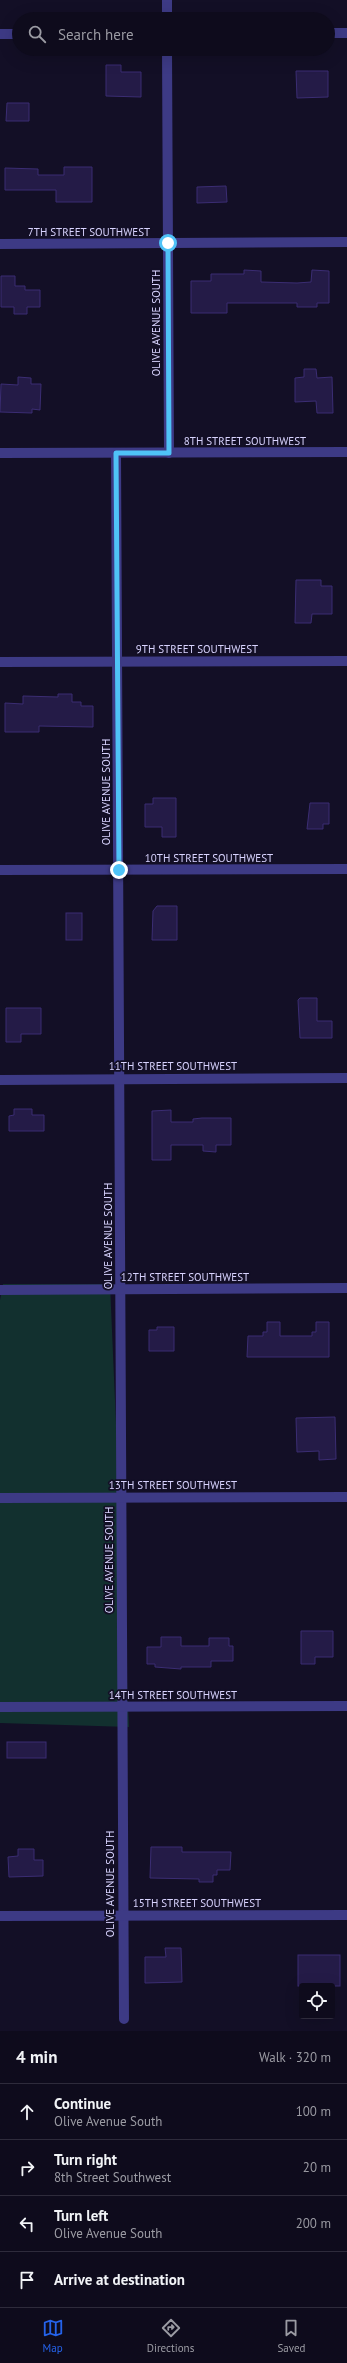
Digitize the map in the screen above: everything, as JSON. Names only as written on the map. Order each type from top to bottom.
[{"type":"street","points":[[167,0],[167,12]]},
{"type":"street","points":[[335,33],[347,33]]},
{"type":"street","points":[[0,34],[12,34]]},
{"type":"street","name":"OLIVE AVENUE SOUTH","points":[[167,56],[169,453]]},
{"type":"street","name":"7TH STREET SOUTHWEST","points":[[0,244],[347,242]]},
{"type":"street","name":"8TH STREET SOUTHWEST","points":[[0,453],[347,452]]},
{"type":"street","name":"OLIVE AVENUE SOUTH","points":[[116,453],[119,870],[122,1916],[124,2019]]},
{"type":"street","name":"9TH STREET SOUTHWEST","points":[[0,662],[347,660]]},
{"type":"street","name":"10TH STREET SOUTHWEST","points":[[0,870],[347,869]]},
{"type":"street","name":"11TH STREET SOUTHWEST","points":[[0,1080],[347,1078]]},
{"type":"street","name":"12TH STREET SOUTHWEST","points":[[0,1290],[347,1288]]},
{"type":"street","name":"13TH STREET SOUTHWEST","points":[[0,1498],[347,1497]]},
{"type":"street","name":"14TH STREET SOUTHWEST","points":[[0,1707],[347,1706]]},
{"type":"street","name":"15TH STREET SOUTHWEST","points":[[0,1916],[347,1915]]},
{"type":"green space","points":[[3,1284],[110,1284],[129,1727],[0,1723],[0,1300]]},
{"type":"building","points":[[106,65],[121,65],[121,72],[141,72],[141,97],[106,96]]},
{"type":"building","points":[[296,71],[328,71],[328,97],[297,98]]},
{"type":"building","points":[[7,103],[29,103],[29,121],[6,121]]},
{"type":"building","points":[[64,167],[92,167],[92,202],[56,202],[56,190],[5,190],[5,168],[38,169],[38,175],[64,175]]},
{"type":"building","points":[[226,186],[227,202],[197,203],[197,187]]},
{"type":"building","points":[[244,270],[261,271],[261,282],[297,283],[311,282],[312,270],[329,271],[329,303],[317,303],[317,307],[297,307],[297,303],[227,303],[227,313],[191,313],[191,281],[211,281],[211,274],[244,274]]},
{"type":"building","points":[[1,276],[15,276],[15,286],[25,286],[25,290],[40,290],[40,307],[27,307],[27,314],[14,314],[14,307],[1,307]]},
{"type":"building","points":[[304,369],[316,369],[317,378],[332,377],[333,413],[317,413],[316,401],[295,402],[295,378],[304,377]]},
{"type":"building","points":[[18,377],[31,378],[31,384],[41,384],[40,410],[32,409],[32,413],[0,412],[1,384],[18,385]]},
{"type":"building","points":[[296,580],[321,580],[321,586],[332,586],[332,614],[312,614],[311,623],[295,623]]},
{"type":"building","points":[[58,694],[72,694],[72,702],[81,702],[81,706],[93,706],[93,727],[39,726],[39,732],[5,732],[5,703],[23,704],[23,696],[58,697]]},
{"type":"building","points":[[153,798],[176,798],[176,837],[162,837],[162,827],[145,827],[145,804],[153,804]]},
{"type":"building","points":[[310,803],[329,803],[329,824],[323,824],[323,829],[307,829]]},
{"type":"building","points":[[157,906],[177,906],[177,940],[152,940],[153,911]]},
{"type":"building","points":[[66,913],[82,913],[82,940],[66,940]]},
{"type":"building","points":[[300,998],[317,998],[317,1021],[332,1021],[332,1038],[300,1038],[298,1000]]},
{"type":"building","points":[[6,1008],[41,1008],[41,1034],[21,1034],[21,1042],[6,1042]]},
{"type":"building","points":[[14,1109],[32,1109],[32,1115],[44,1115],[44,1131],[9,1131],[9,1116],[14,1115]]},
{"type":"building","points":[[171,1110],[171,1122],[193,1122],[193,1119],[202,1118],[231,1118],[231,1145],[216,1145],[216,1152],[203,1151],[203,1145],[171,1145],[171,1160],[152,1160],[152,1111]]},
{"type":"building","points":[[267,1322],[280,1322],[280,1336],[312,1336],[312,1332],[316,1332],[316,1322],[329,1322],[329,1357],[247,1357],[248,1336],[263,1336],[263,1332],[267,1332]]},
{"type":"building","points":[[157,1327],[174,1327],[174,1351],[149,1351],[149,1330],[157,1330]]},
{"type":"building","points":[[335,1417],[336,1459],[319,1460],[319,1451],[297,1452],[296,1418]]},
{"type":"building","points":[[301,1631],[333,1631],[333,1657],[315,1657],[315,1664],[301,1664]]},
{"type":"building","points":[[161,1637],[181,1637],[181,1646],[209,1646],[209,1638],[229,1638],[229,1646],[233,1646],[233,1661],[211,1661],[211,1667],[181,1667],[181,1669],[155,1667],[155,1664],[147,1664],[147,1647],[161,1647]]},
{"type":"building","points":[[7,1742],[46,1742],[46,1758],[7,1758]]},
{"type":"building","points":[[151,1847],[182,1847],[182,1852],[231,1852],[230,1870],[217,1870],[217,1875],[213,1875],[213,1882],[199,1882],[199,1879],[150,1878]]},
{"type":"building","points":[[18,1849],[34,1849],[34,1860],[43,1860],[43,1876],[9,1877],[8,1857],[18,1856]]},
{"type":"building","points":[[165,1948],[181,1948],[182,1982],[145,1983],[145,1957],[166,1957]]},
{"type":"building","points":[[298,1955],[340,1955],[340,1986],[335,1986],[335,1983],[299,1983],[298,1986]]},
{"type":"route","points":[[119,870],[116,453],[169,453],[168,243]]}]
